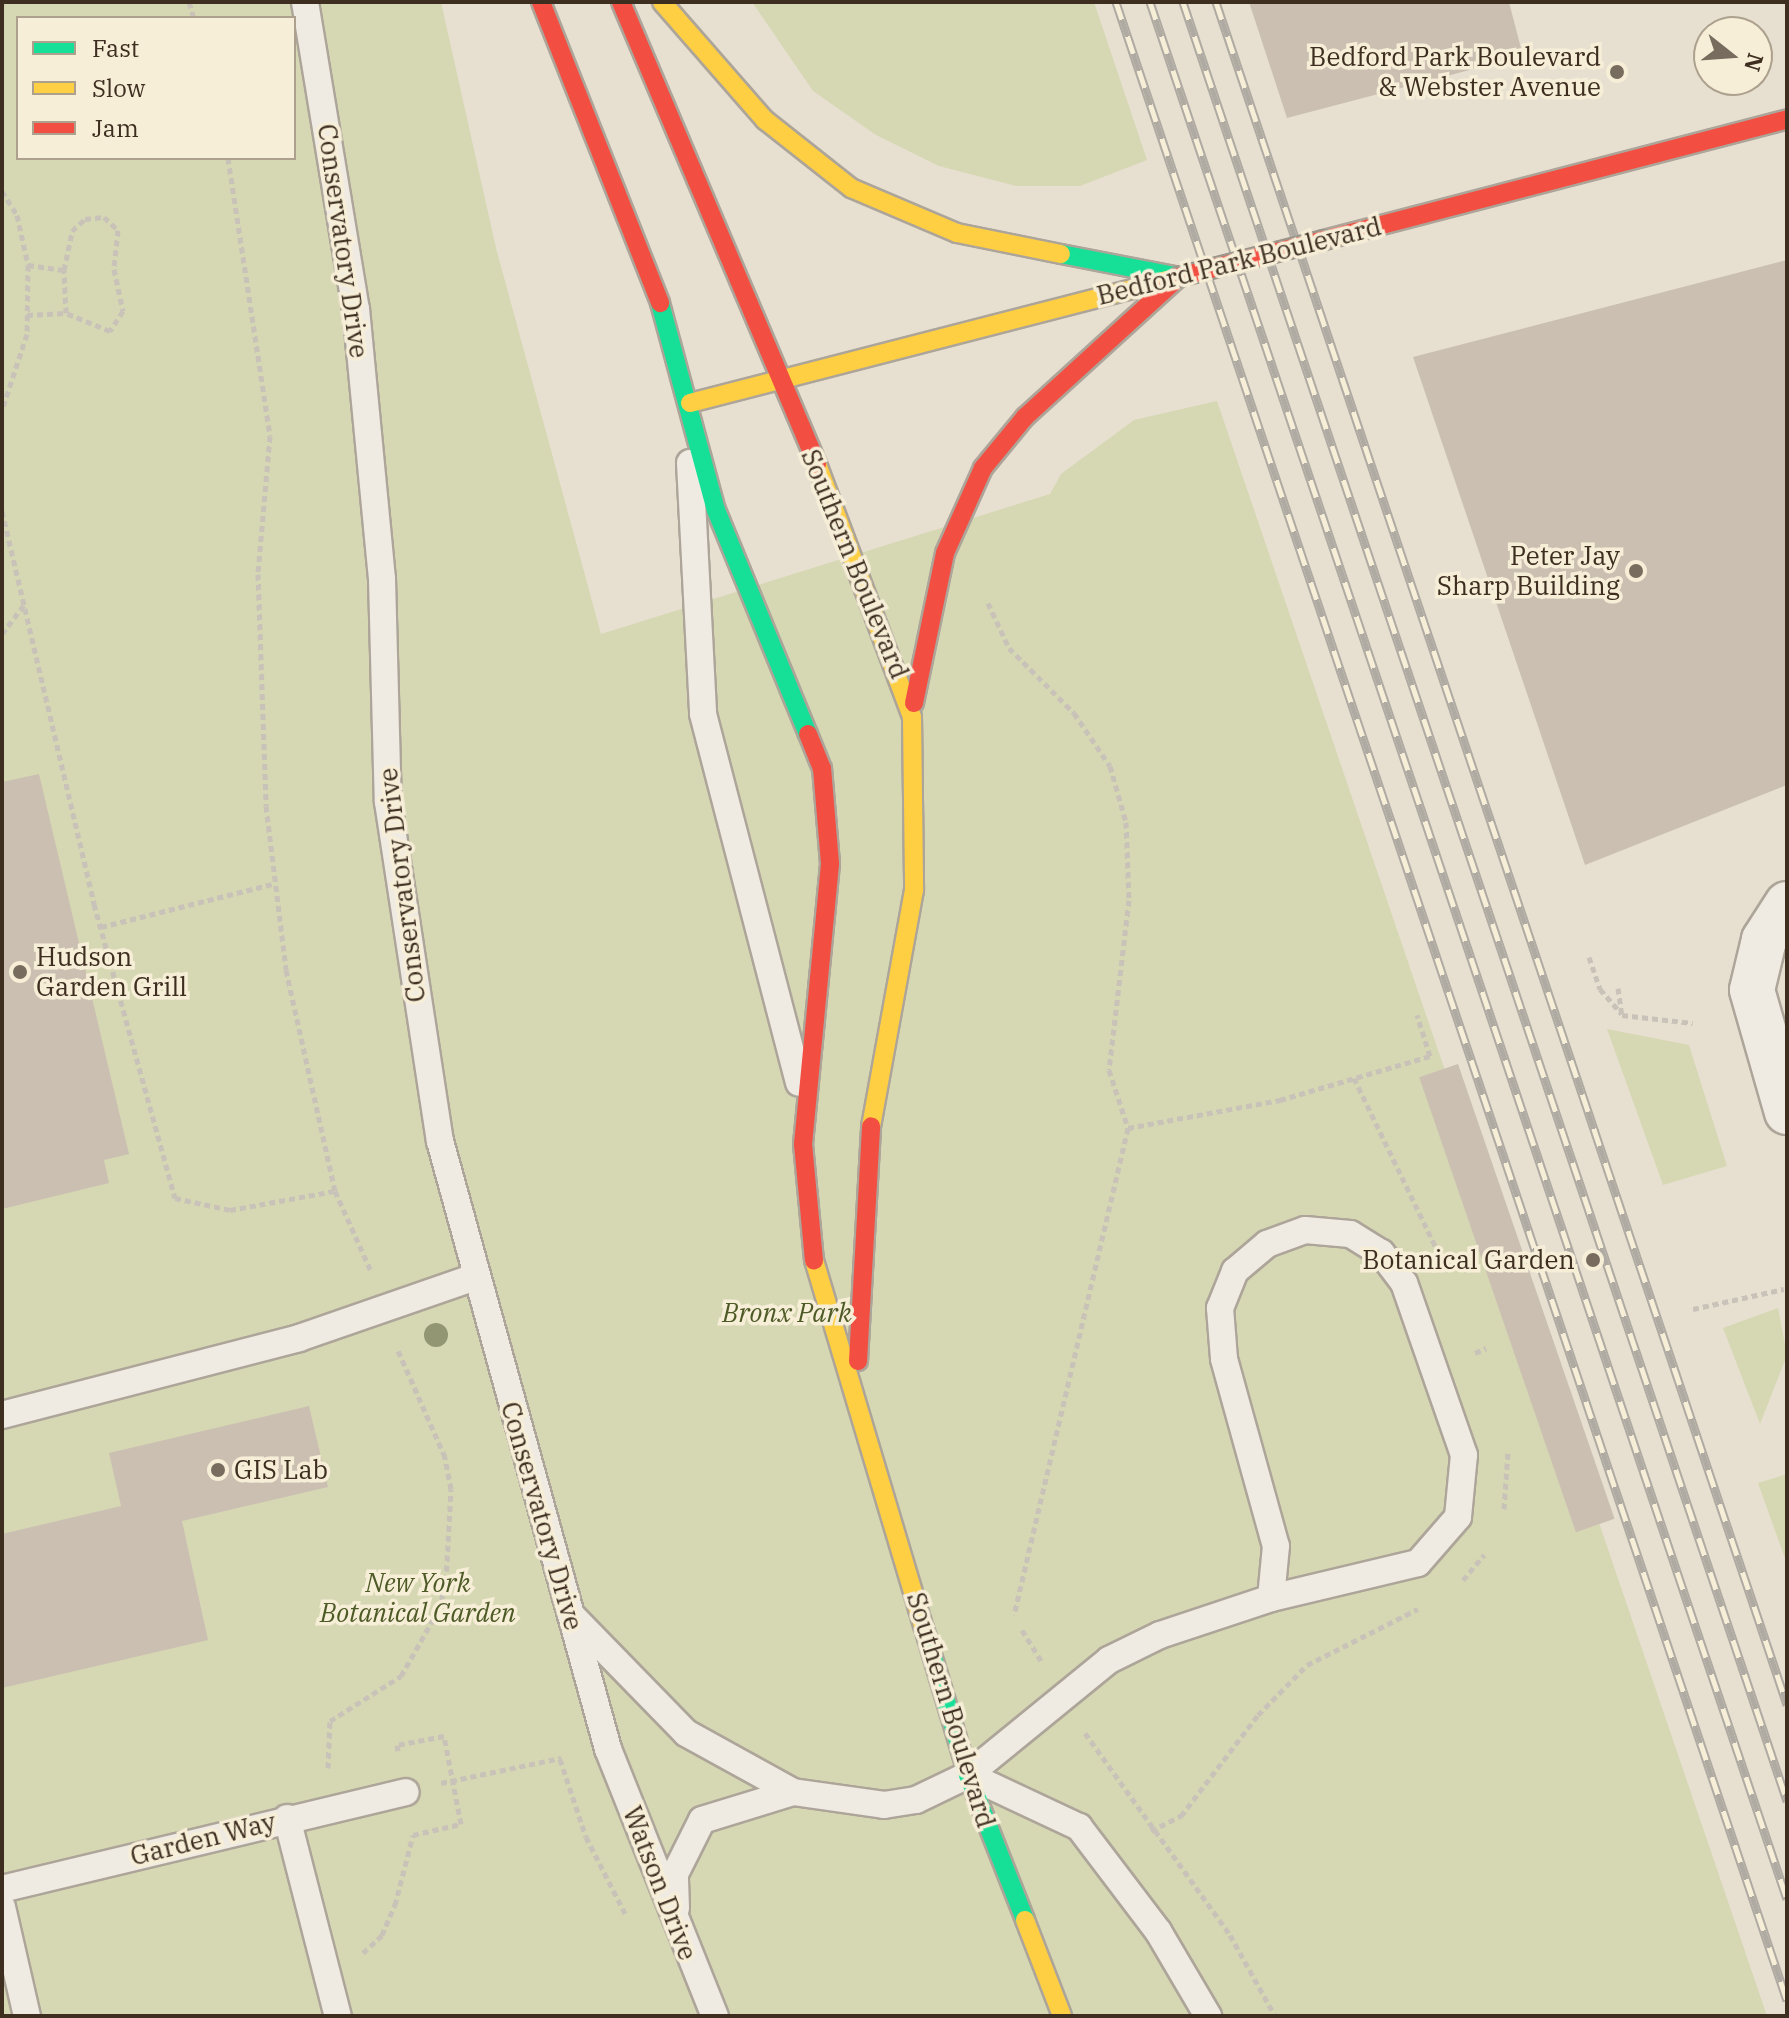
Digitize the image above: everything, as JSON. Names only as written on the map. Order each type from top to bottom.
[{"type":"main road","name":"Southern Boulevard","points":[[541,2],[670,329],[716,510],[822,768],[830,864],[804,1099],[803,1187],[815,1268],[858,1398],[968,1775],[1062,2016]]},
{"type":"main road","name":"Southern Boulevard","points":[[621,2],[775,377],[876,604],[912,717],[914,890],[869,1134],[858,1398]]},
{"type":"main road","points":[[662,2],[765,120],[861,193],[957,233],[1179,277]]},
{"type":"main road","name":"Bedford Park Boulevard","points":[[690,403],[775,377],[1179,277],[1787,119]]},
{"type":"main road","points":[[912,717],[945,553],[983,468],[1025,417],[1179,277]]},
{"type":"street","points":[[1787,904],[1764,940],[1752,990],[1787,1112]]},
{"type":"lane","name":"Conservatory Drive","points":[[305,2],[356,309],[382,579],[388,802],[411,975],[440,1141],[475,1277],[608,1749]]},
{"type":"lane","points":[[690,403],[703,714],[804,1099]]},
{"type":"lane","points":[[678,1935],[675,1874],[688,1837],[724,1807],[793,1792],[884,1805],[916,1800],[968,1775],[1109,1660],[1160,1635],[1271,1598],[1418,1563],[1448,1537],[1465,1498],[1464,1455],[1412,1300],[1381,1253],[1350,1234],[1305,1230],[1267,1244],[1235,1271],[1220,1308],[1224,1359],[1276,1546],[1271,1598]]},
{"type":"lane","points":[[2,1415],[383,1309],[475,1277]]},
{"type":"lane","points":[[569,1613],[665,1718],[793,1792]]},
{"type":"lane","name":"Watson Drive","points":[[608,1749],[678,1935],[715,2016]]},
{"type":"lane","points":[[968,1775],[1079,1827],[1158,1931],[1208,2016]]},
{"type":"lane","name":"Garden Way","points":[[2,1889],[405,1792]]},
{"type":"lane","points":[[287,1818],[338,2016]]},
{"type":"lane","points":[[2,1907],[27,2016]]},
{"type":"path","points":[[228,160],[270,436],[258,574],[276,883],[286,970],[335,1191],[445,1457],[451,1489],[446,1581],[439,1609],[401,1676],[330,1721],[325,1739],[335,1807]]},
{"type":"path","points":[[2,191],[17,215],[28,265],[27,315],[2,410]]},
{"type":"path","points":[[27,315],[66,313],[110,331],[123,311],[114,269],[118,230],[104,217],[85,219],[72,231],[64,270],[66,313]]},
{"type":"path","points":[[28,265],[64,270]]},
{"type":"path","points":[[2,511],[101,927],[175,1198],[230,1210],[335,1191]]},
{"type":"path","points":[[984,589],[1009,648],[1074,713],[1110,766],[1126,822],[1129,900],[1109,1070],[1128,1128],[1014,1615]]},
{"type":"path","points":[[2,634],[24,604]]},
{"type":"path","points":[[101,927],[276,883]]},
{"type":"path","points":[[1589,957],[1600,989],[1622,1015],[1693,1023]]},
{"type":"path","points":[[1618,988],[1622,1015]]},
{"type":"path","points":[[1128,1128],[1280,1100],[1430,1056],[1417,1015]]},
{"type":"path","points":[[1693,1309],[1784,1289]]},
{"type":"path","points":[[1475,1353],[1486,1348]]},
{"type":"path","points":[[1151,1831],[1181,1816],[1258,1715]]},
{"type":"path","points":[[364,1953],[395,1905],[413,1835],[461,1824],[444,1736],[438,1737]]},
{"type":"path","points":[[453,1780],[570,1757]]},
{"type":"path","points":[[560,1759],[612,1889]]},
{"type":"path","points":[[1114,1780],[1230,1935],[1275,2016]]},
{"type":"green space","name":"Bronx Park","points":[[2,2],[441,2],[496,248],[601,634],[1050,494],[1061,474],[1134,420],[1217,401],[1767,2016],[2,2016]]},
{"type":"green space","points":[[752,2],[1094,2],[1147,160],[1080,186],[1016,186],[939,166],[876,135],[813,91]]},
{"type":"green space","points":[[1607,1029],[1689,1045],[1727,1166],[1663,1185]]},
{"type":"green space","points":[[1778,1308],[1787,1355],[1760,1424],[1723,1328]]},
{"type":"green space","points":[[1787,1474],[1787,1564],[1758,1483]]},
{"type":"building","points":[[1249,2],[1509,2],[1523,56],[1287,118]]},
{"type":"building","name":"Peter Jay Sharp Building","points":[[1787,260],[1787,785],[1585,865],[1413,357]]},
{"type":"building","name":"Hudson Garden Grill","points":[[39,774],[129,1154],[104,1160],[109,1183],[2,1209],[2,782]]},
{"type":"building","name":"Botanical Garden","points":[[1458,1064],[1615,1519],[1576,1532],[1419,1077]]},
{"type":"building","points":[[309,1406],[328,1487],[182,1521],[208,1640],[2,1688],[2,1534],[121,1506],[109,1453]]},
{"type":"railway","points":[[1116,2],[1787,2000]]},
{"type":"railway","points":[[1150,2],[1787,1899]]},
{"type":"railway","points":[[1183,2],[1787,1801]]},
{"type":"railway","points":[[1216,2],[1787,1705]]},
{"type":"traffic: fast","points":[[1061,254],[1179,277]]},
{"type":"traffic: fast","points":[[660,303],[716,510],[808,734]]},
{"type":"traffic: fast","points":[[924,1628],[968,1775],[1025,1920]]},
{"type":"traffic: slow","points":[[662,2],[765,120],[851,188],[957,233],[1061,254]]},
{"type":"traffic: slow","points":[[690,403],[1179,277]]},
{"type":"traffic: slow","points":[[817,464],[912,717],[914,890],[871,1126]]},
{"type":"traffic: slow","points":[[814,1260],[924,1628]]},
{"type":"traffic: slow","points":[[1025,1920],[1062,2016]]},
{"type":"traffic: jam","points":[[541,2],[660,303]]},
{"type":"traffic: jam","points":[[621,2],[817,464]]},
{"type":"traffic: jam","points":[[1324,240],[1787,119]]},
{"type":"traffic: jam","points":[[1179,277],[1324,240]]},
{"type":"traffic: jam","points":[[914,703],[945,553],[983,468],[1025,417],[1179,277]]},
{"type":"traffic: jam","points":[[808,734],[822,768],[830,864],[803,1144],[814,1260]]},
{"type":"traffic: jam","points":[[858,1361],[871,1126]]},
{"type":"place","name":"Bedford Park Boulevard & Webster Avenue","points":[[1617,72]]},
{"type":"place","name":"Peter Jay Sharp Building","points":[[1636,571]]},
{"type":"place","name":"Hudson Garden Grill","points":[[20,972]]},
{"type":"place","name":"Botanical Garden","points":[[1593,1260]]},
{"type":"place","name":"GIS Lab","points":[[218,1470]]},
{"type":"park label","name":"New York Botanical Garden","points":[[418,1598]]}]
